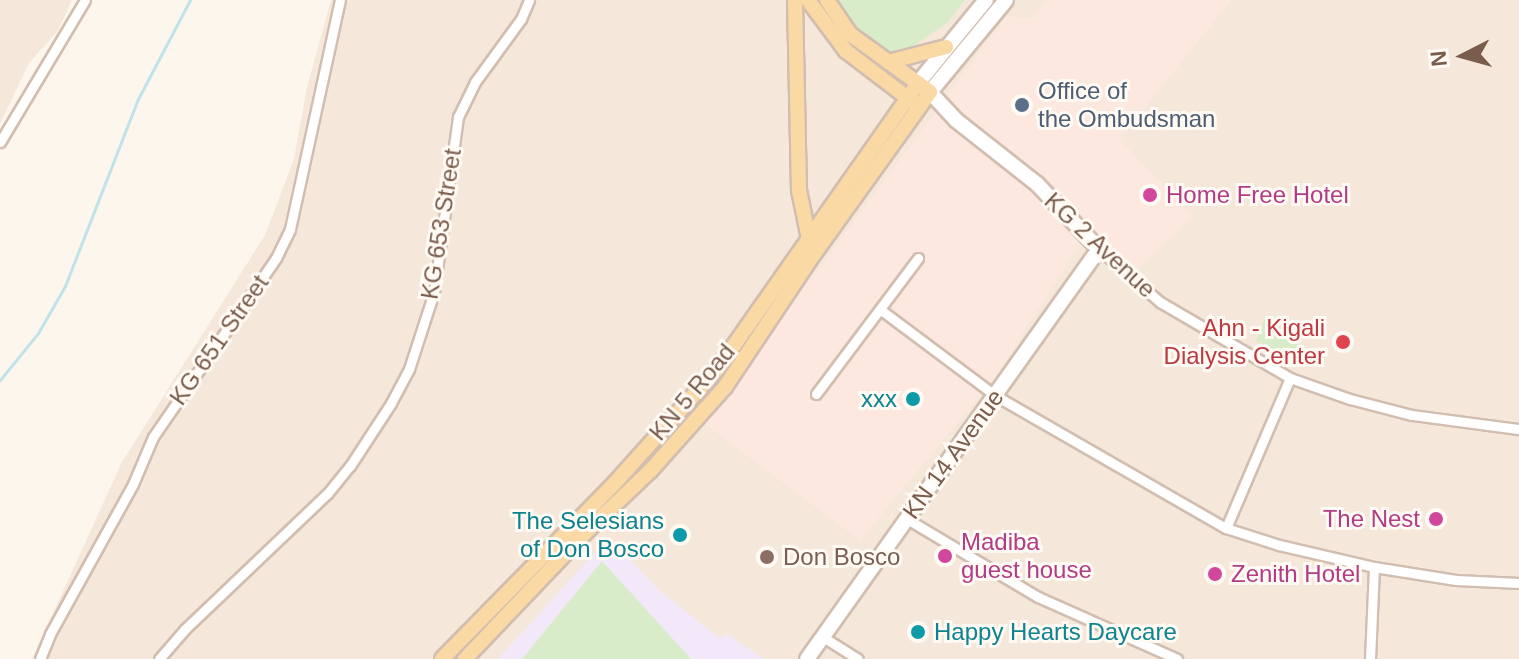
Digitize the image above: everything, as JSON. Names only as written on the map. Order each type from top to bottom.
[{"type":"main road","points":[[795,0],[799,190],[809,239]]},
{"type":"main road","points":[[808,0],[846,51],[912,102],[956,120]]},
{"type":"main road","points":[[827,0],[850,34],[924,87]]},
{"type":"main road","points":[[924,87],[946,47],[986,0]]},
{"type":"main road","points":[[924,87],[1006,0]]},
{"type":"main road","points":[[888,62],[946,47]]},
{"type":"main road","name":"KN 5 Road","points":[[442,659],[613,485],[718,368],[809,239],[924,87]]},
{"type":"main road","name":"KG 2 Avenue","points":[[924,87],[956,120],[1037,184],[1099,249]]},
{"type":"main road","name":"KN 5 Road","points":[[465,659],[585,533],[651,470],[725,387],[912,102]]},
{"type":"main road","name":"KN 14 Avenue","points":[[807,659],[1099,249]]},
{"type":"street","points":[[0,142],[85,0]]},
{"type":"street","name":"KG 651 Street","points":[[40,659],[50,634],[127,497],[153,437],[276,258],[290,229],[340,0]]},
{"type":"street","name":"KG 653 Street","points":[[159,659],[185,629],[327,494],[350,466],[391,403],[409,369],[434,292],[458,117],[475,82],[521,19],[529,0]]},
{"type":"street","name":"KG 2 Avenue","points":[[1099,249],[1160,302],[1290,378],[1412,415],[1519,429]]},
{"type":"street","points":[[816,394],[918,258]]},
{"type":"street","points":[[881,310],[996,396],[1226,528],[1279,545],[1374,567],[1456,580],[1519,583]]},
{"type":"street","points":[[1226,528],[1290,378]]},
{"type":"street","points":[[907,519],[1038,597],[1177,659]]},
{"type":"street","points":[[1370,659],[1374,567]]},
{"type":"street","points":[[823,637],[858,659]]},
{"type":"shaded area","points":[[0,0],[72,0],[57,32],[29,63],[0,124]]},
{"type":"shaded area","points":[[331,0],[1519,0],[1519,659],[32,659],[122,462],[265,235],[294,159],[307,87]]},
{"type":"shaded area","points":[[1046,0],[1231,0],[1119,139],[1193,216],[1133,273],[1088,231],[992,381],[860,540],[704,423],[1007,16],[1032,19]]},
{"type":"shaded area","points":[[609,537],[658,589],[719,638],[727,634],[764,659],[498,659]]},
{"type":"green space","points":[[837,0],[965,0],[948,22],[912,47],[888,54],[845,19]]},
{"type":"green space","points":[[1264,320],[1301,336],[1293,358],[1256,341]]},
{"type":"green space","points":[[602,561],[691,659],[522,659]]},
{"type":"waterway","points":[[0,380],[38,333],[65,286],[138,99],[190,0]]},
{"type":"place","name":"Office of the Ombudsman","points":[[1022,105]]},
{"type":"place","name":"Home Free Hotel","points":[[1150,195]]},
{"type":"place","name":"Ahn - Kigali Dialysis Center","points":[[1343,342]]},
{"type":"place","name":"xxx","points":[[913,399]]},
{"type":"place","name":"The Nest","points":[[1436,519]]},
{"type":"place","name":"The Selesians of Don Bosco","points":[[680,535]]},
{"type":"place","name":"Madiba guest house","points":[[945,556]]},
{"type":"place","name":"Don Bosco","points":[[767,557]]},
{"type":"place","name":"Zenith Hotel","points":[[1215,574]]},
{"type":"place","name":"Happy Hearts Daycare","points":[[918,632]]}]
